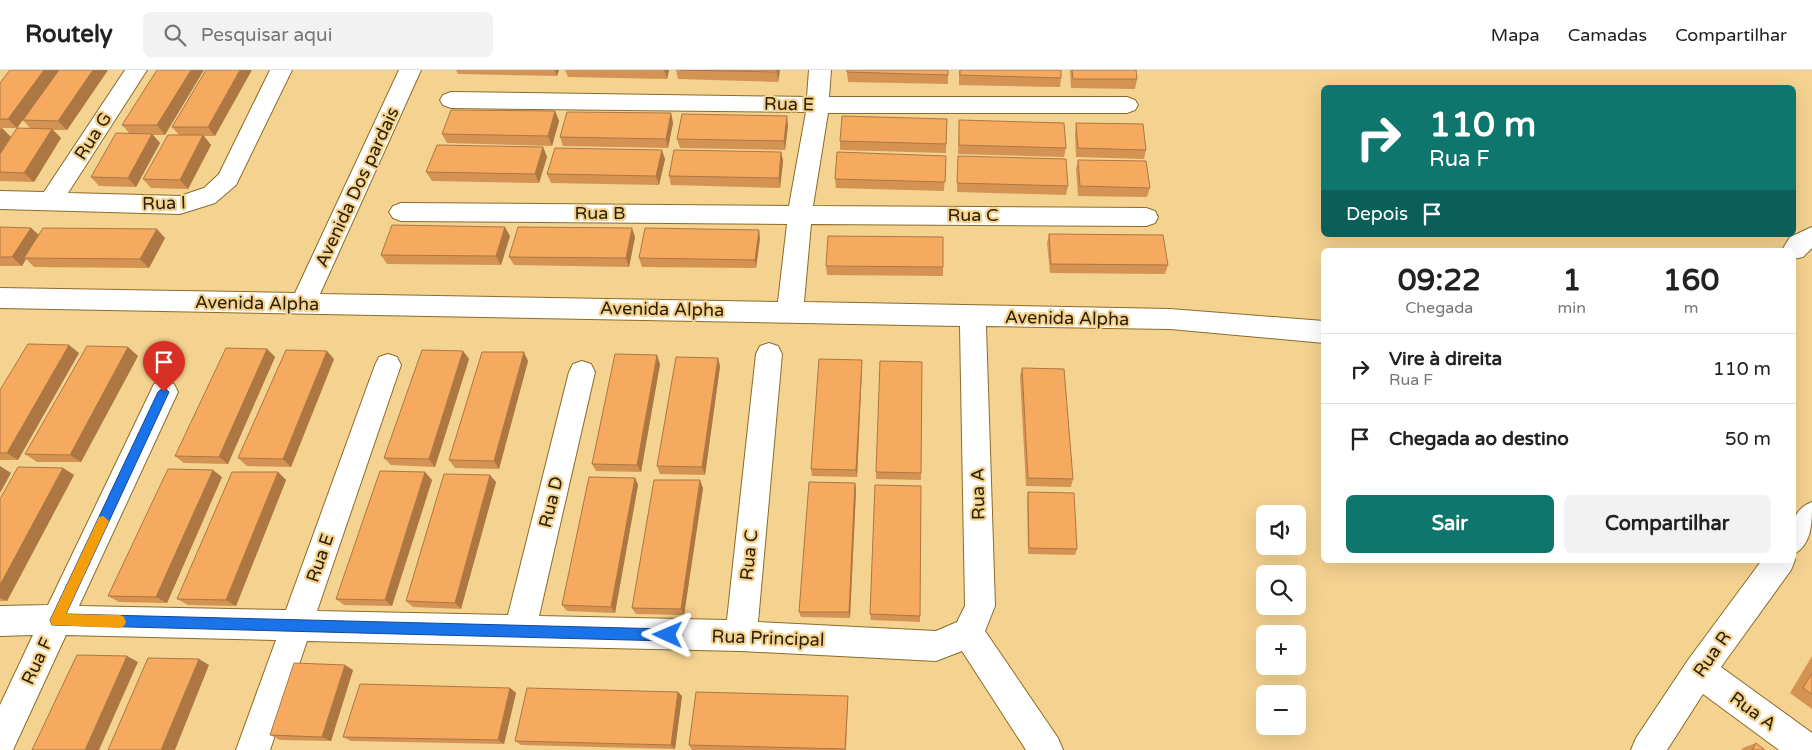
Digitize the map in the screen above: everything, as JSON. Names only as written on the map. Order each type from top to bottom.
[{"type":"street","name":"Rua G","points":[[50,202],[136,70]]},
{"type":"street","name":"Rua I","points":[[0,200],[180,205],[202,200],[217,192],[228,179],[281,70]]},
{"type":"street","name":"Avenida Dos pardais","points":[[303,304],[410,70]]},
{"type":"street","points":[[790,311],[800,214],[818,105],[820,70]]},
{"type":"street","name":"Rua E","points":[[451,100],[818,105],[1127,106]]},
{"type":"street","name":"Rua B","points":[[401,212],[800,214]]},
{"type":"street","name":"Rua C","points":[[800,214],[1146,217]]},
{"type":"street","points":[[1796,248],[1812,236]]},
{"type":"street","name":"Avenida Alpha","points":[[0,298],[790,311],[974,317],[1170,319],[1321,332]]},
{"type":"street","name":"Rua A","points":[[968,633],[980,606],[974,317]]},
{"type":"street","name":"Rua C","points":[[742,636],[769,354]]},
{"type":"street","name":"Rua E","points":[[253,750],[388,365]]},
{"type":"street","name":"Rua D","points":[[520,632],[582,372]]},
{"type":"street","name":"Rua F","points":[[0,741],[164,392]]},
{"type":"street","points":[[1796,537],[1812,515]]},
{"type":"street","name":"Rua R","points":[[1648,750],[1699,672],[1778,563]]},
{"type":"street","name":"Rua Principal","points":[[0,621],[56,620],[742,636],[936,646],[968,633]]},
{"type":"street","points":[[968,633],[1046,750]]},
{"type":"street","name":"Rua A","points":[[1699,672],[1807,750]]},
{"type":"building","points":[[10,70],[44,70],[8,119],[0,119],[0,83]]},
{"type":"building","points":[[59,70],[93,70],[58,121],[23,120]]},
{"type":"building","points":[[157,70],[191,70],[157,125],[122,125]]},
{"type":"building","points":[[206,70],[240,70],[208,127],[172,127]]},
{"type":"building","points":[[680,70],[777,70],[777,72]]},
{"type":"building","points":[[847,70],[948,70],[948,75],[847,72]]},
{"type":"building","points":[[960,70],[1061,70],[1061,78],[960,75]]},
{"type":"building","points":[[1072,70],[1136,70],[1137,79],[1073,79]]},
{"type":"building","points":[[451,110],[555,111],[548,136],[442,134]]},
{"type":"building","points":[[567,112],[671,113],[666,139],[560,137]]},
{"type":"building","points":[[682,114],[787,116],[784,141],[677,139]]},
{"type":"building","points":[[842,116],[947,119],[946,144],[840,141]]},
{"type":"building","points":[[959,120],[1064,123],[1066,148],[959,145]]},
{"type":"building","points":[[1076,123],[1143,124],[1146,150],[1078,148]]},
{"type":"building","points":[[17,128],[52,129],[24,173],[0,172],[0,154]]},
{"type":"building","points":[[116,133],[152,134],[128,178],[91,177]]},
{"type":"building","points":[[168,135],[203,135],[180,180],[143,179]]},
{"type":"building","points":[[437,145],[543,147],[535,174],[426,172]]},
{"type":"building","points":[[555,148],[662,150],[656,176],[547,174]]},
{"type":"building","points":[[674,150],[781,152],[779,178],[669,176]]},
{"type":"building","points":[[837,152],[946,156],[945,182],[835,179]]},
{"type":"building","points":[[958,156],[1066,159],[1068,186],[957,183]]},
{"type":"building","points":[[1078,160],[1146,161],[1150,188],[1080,186]]},
{"type":"building","points":[[392,225],[505,227],[496,256],[381,255]]},
{"type":"building","points":[[0,227],[31,228],[12,257],[0,257]]},
{"type":"building","points":[[518,227],[632,228],[626,258],[509,257]]},
{"type":"building","points":[[43,228],[157,229],[140,259],[24,258]]},
{"type":"building","points":[[645,228],[759,230],[755,260],[639,258]]},
{"type":"building","points":[[1049,234],[1163,235],[1168,265],[1051,264]]},
{"type":"building","points":[[828,236],[943,237],[943,267],[826,266]]},
{"type":"building","points":[[28,344],[69,345],[7,453],[0,453],[0,390]]},
{"type":"building","points":[[87,346],[128,347],[70,455],[25,454]]},
{"type":"building","points":[[226,348],[267,349],[219,457],[175,456]]},
{"type":"building","points":[[286,350],[327,351],[283,459],[238,458]]},
{"type":"building","points":[[422,350],[463,351],[429,459],[384,458]]},
{"type":"building","points":[[482,352],[524,352],[494,461],[449,460]]},
{"type":"building","points":[[615,354],[657,355],[637,465],[592,464]]},
{"type":"building","points":[[676,357],[718,358],[702,467],[657,466]]},
{"type":"building","points":[[819,359],[862,360],[856,470],[811,469]]},
{"type":"building","points":[[880,361],[922,362],[921,473],[876,472]]},
{"type":"building","points":[[1022,368],[1064,369],[1073,479],[1028,478]]},
{"type":"building","points":[[18,467],[63,468],[0,585],[0,499]]},
{"type":"building","points":[[168,469],[213,470],[156,597],[108,596]]},
{"type":"building","points":[[380,471],[425,472],[385,600],[336,599]]},
{"type":"building","points":[[232,472],[278,472],[226,600],[177,599]]},
{"type":"building","points":[[444,474],[490,475],[455,603],[406,601]]},
{"type":"building","points":[[589,477],[635,478],[611,607],[562,605]]},
{"type":"building","points":[[654,480],[700,480],[681,609],[632,608]]},
{"type":"building","points":[[809,482],[855,483],[849,612],[799,612]]},
{"type":"building","points":[[875,485],[921,486],[920,616],[870,614]]},
{"type":"building","points":[[1028,492],[1074,493],[1077,549],[1029,548]]},
{"type":"building","points":[[77,655],[127,656],[85,750],[32,750]]},
{"type":"building","points":[[148,658],[199,659],[161,750],[108,750]]},
{"type":"building","points":[[294,663],[345,665],[322,737],[270,735]]},
{"type":"building","points":[[1812,673],[1812,694],[1803,688]]},
{"type":"building","points":[[360,684],[510,688],[498,740],[343,737]]},
{"type":"building","points":[[527,688],[678,692],[671,745],[515,741]]},
{"type":"building","points":[[696,692],[848,696],[845,749],[689,745]]},
{"type":"building","points":[[1756,743],[1765,750],[1752,750]]},
{"type":"slow traffic","points":[[103,521],[56,620],[120,622]]},
{"type":"route","points":[[164,392],[56,620],[668,635]]}]
